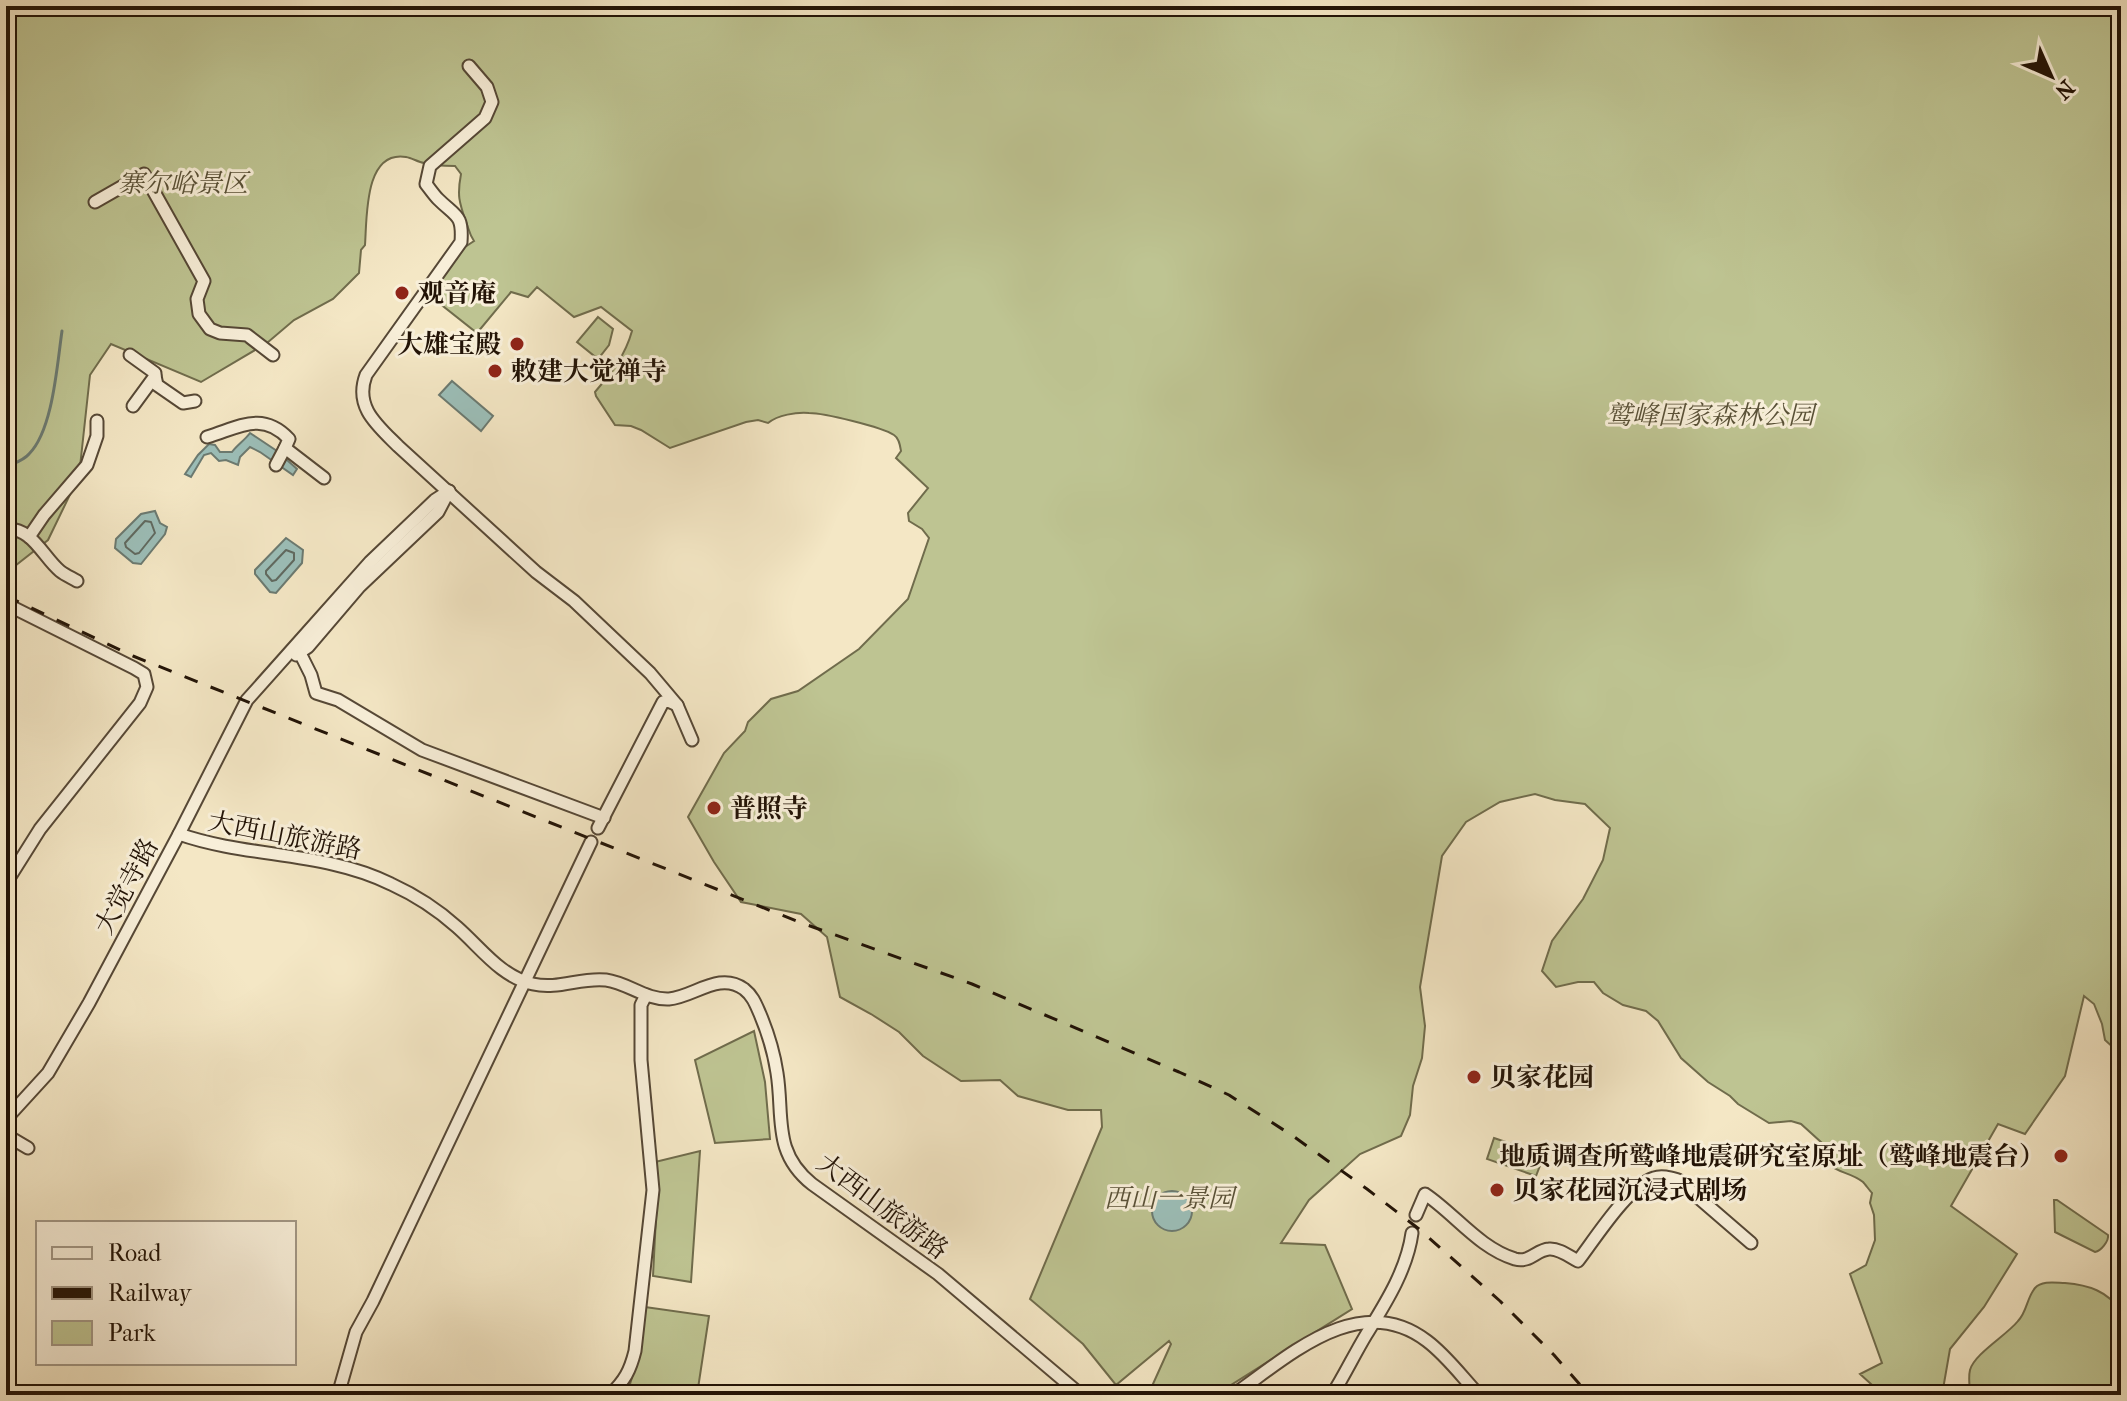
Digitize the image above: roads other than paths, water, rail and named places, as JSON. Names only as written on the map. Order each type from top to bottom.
[{"type":"street","points":[[469,66],[487,87],[492,102],[485,118],[430,166],[426,184],[455,213],[462,226],[461,242],[366,375],[362,386],[365,405],[376,424],[650,673],[677,705],[692,740]]},
{"type":"street","points":[[95,202],[144,174],[204,281],[197,299],[199,314],[210,329],[247,335],[273,355]]},
{"type":"street","points":[[130,355],[155,373],[157,385],[183,403],[195,401]]},
{"type":"street","points":[[133,406],[155,376]]},
{"type":"street","points":[[29,537],[87,465],[97,436],[97,421]]},
{"type":"street","points":[[207,437],[253,423],[278,427],[289,439],[276,465]]},
{"type":"street","points":[[285,448],[324,478]]},
{"type":"street","name":"大觉寺路","points":[[6,1119],[48,1073],[89,1003],[247,700],[370,562],[431,503],[449,491]]},
{"type":"street","name":"大觉寺路","points":[[275,668],[308,647],[381,565],[438,512],[449,491]]},
{"type":"street","points":[[6,529],[14,528],[25,533],[59,571],[77,581]]},
{"type":"street","points":[[6,604],[134,668],[144,674],[147,687],[140,703],[40,829],[6,883]]},
{"type":"street","points":[[300,653],[316,693],[338,700],[422,750],[601,823],[663,702],[677,705]]},
{"type":"street","name":"大西山旅游路","points":[[179,834],[201,842],[341,866],[390,883],[441,914],[503,970],[525,982],[552,986],[603,980],[622,983],[662,999],[673,999],[715,984],[739,986],[757,1006],[772,1049],[777,1073],[781,1135],[786,1153],[797,1169],[819,1190],[938,1274],[1081,1395]]},
{"type":"street","points":[[338,1395],[356,1332],[591,842]]},
{"type":"street","points":[[610,1395],[630,1371],[635,1351],[653,1190],[641,1060],[641,1005],[646,995]]},
{"type":"street","points":[[6,1135],[28,1148]]},
{"type":"street","points":[[1416,1215],[1425,1194],[1504,1255],[1528,1259],[1550,1248],[1578,1261],[1636,1188],[1654,1178],[1664,1177],[1678,1180],[1751,1243]]},
{"type":"street","points":[[1332,1395],[1375,1322],[1405,1262],[1412,1233]]},
{"type":"street","points":[[1233,1395],[1329,1331],[1363,1322],[1409,1330],[1428,1341],[1479,1395]]},
{"type":"water","points":[[452,381],[493,416],[481,431],[439,395]]},
{"type":"water","points":[[250,433],[297,469],[293,475],[250,447],[240,457],[238,465],[226,460],[219,461],[211,453],[204,455],[191,477],[185,474],[209,444],[215,445],[220,452],[232,452]]},
{"type":"water","points":[[155,511],[160,523],[167,527],[165,534],[141,564],[133,563],[115,548],[116,539],[141,514]]},
{"type":"water","points":[[286,538],[303,550],[302,563],[276,593],[270,592],[255,570]]},
{"type":"water","points":[[1172,1191],[1186,1197],[1192,1211],[1186,1225],[1172,1231],[1158,1225],[1152,1211],[1158,1197]]},
{"type":"waterway","points":[[6,467],[27,456],[44,429],[53,396],[62,331]]},
{"type":"railway","points":[[6,596],[133,656],[799,922],[972,984],[1229,1095],[1293,1136],[1419,1229],[1500,1301],[1589,1395]]},
{"type":"place","name":"观音庵","points":[[402,293]]},
{"type":"place","name":"大雄宝殿","points":[[517,344]]},
{"type":"place","name":"敕建大觉禅寺","points":[[495,371]]},
{"type":"place","name":"普照寺","points":[[714,808]]},
{"type":"place","name":"贝家花园","points":[[1474,1077]]},
{"type":"place","name":"地质调查所鹫峰地震研究室原址（鹫峰地震台）","points":[[2061,1156]]},
{"type":"place","name":"贝家花园沉浸式剧场","points":[[1497,1190]]},
{"type":"park label","name":"寨尔峪景区","points":[[183,183]]},
{"type":"park label","name":"鹫峰国家森林公园","points":[[1710,415]]},
{"type":"park label","name":"西山一景园","points":[[1169,1198]]}]
